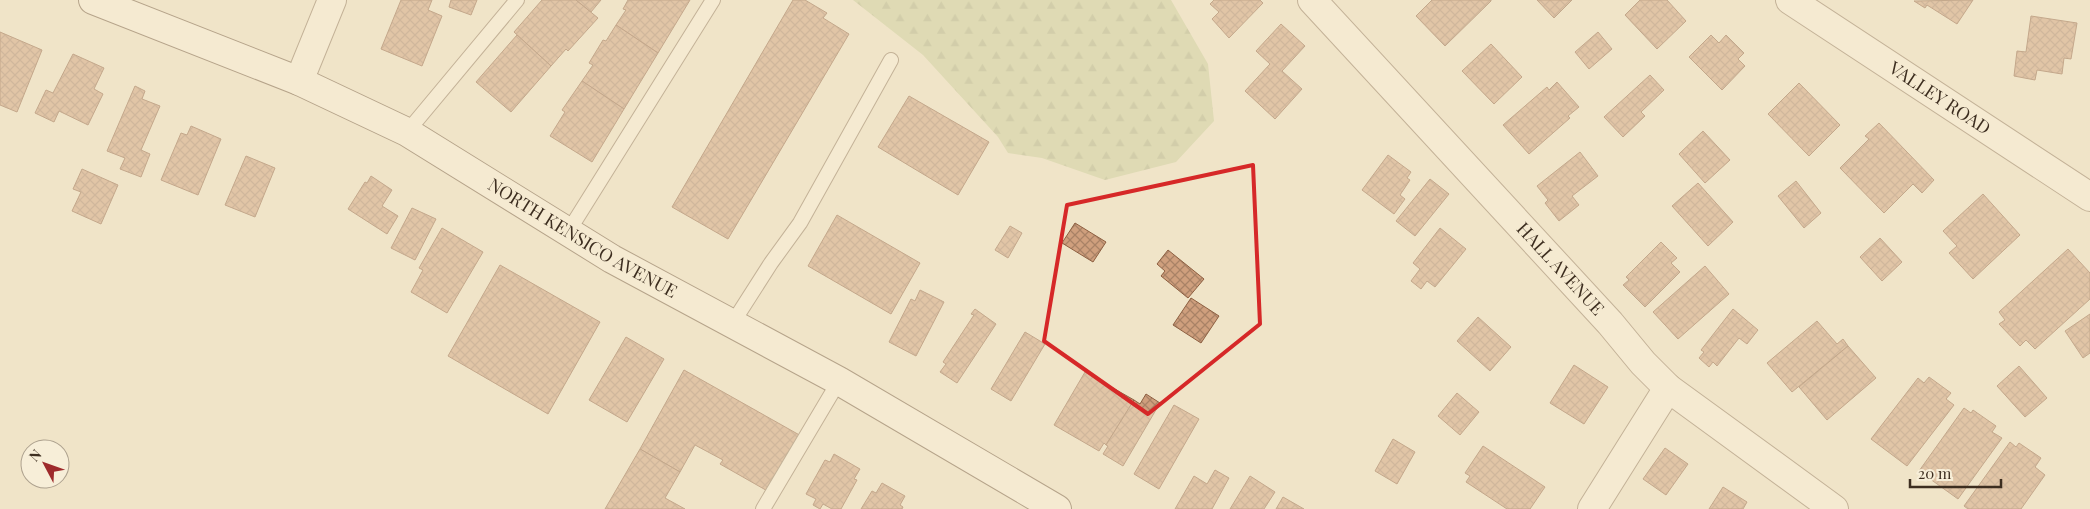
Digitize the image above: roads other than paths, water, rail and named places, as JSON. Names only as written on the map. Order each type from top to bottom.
[{"type":"street","name":"NORTH KENSICO AVENUE","points":[[93,0],[299,81],[407,132],[612,259],[839,381],[1042,505]]},
{"type":"street","points":[[299,81],[332,0]]},
{"type":"street","name":"HALL AVENUE","points":[[1312,0],[1610,323],[1643,363],[1668,388],[1834,509]]},
{"type":"street","name":"VALLEY ROAD","points":[[1790,0],[2090,197]]},
{"type":"street","points":[[1592,509],[1668,388]]},
{"type":"lane","points":[[407,132],[516,0]]},
{"type":"lane","points":[[568,232],[713,0]]},
{"type":"lane","points":[[732,324],[771,263],[800,223],[890,60]]},
{"type":"lane","points":[[762,509],[839,381]]}]
